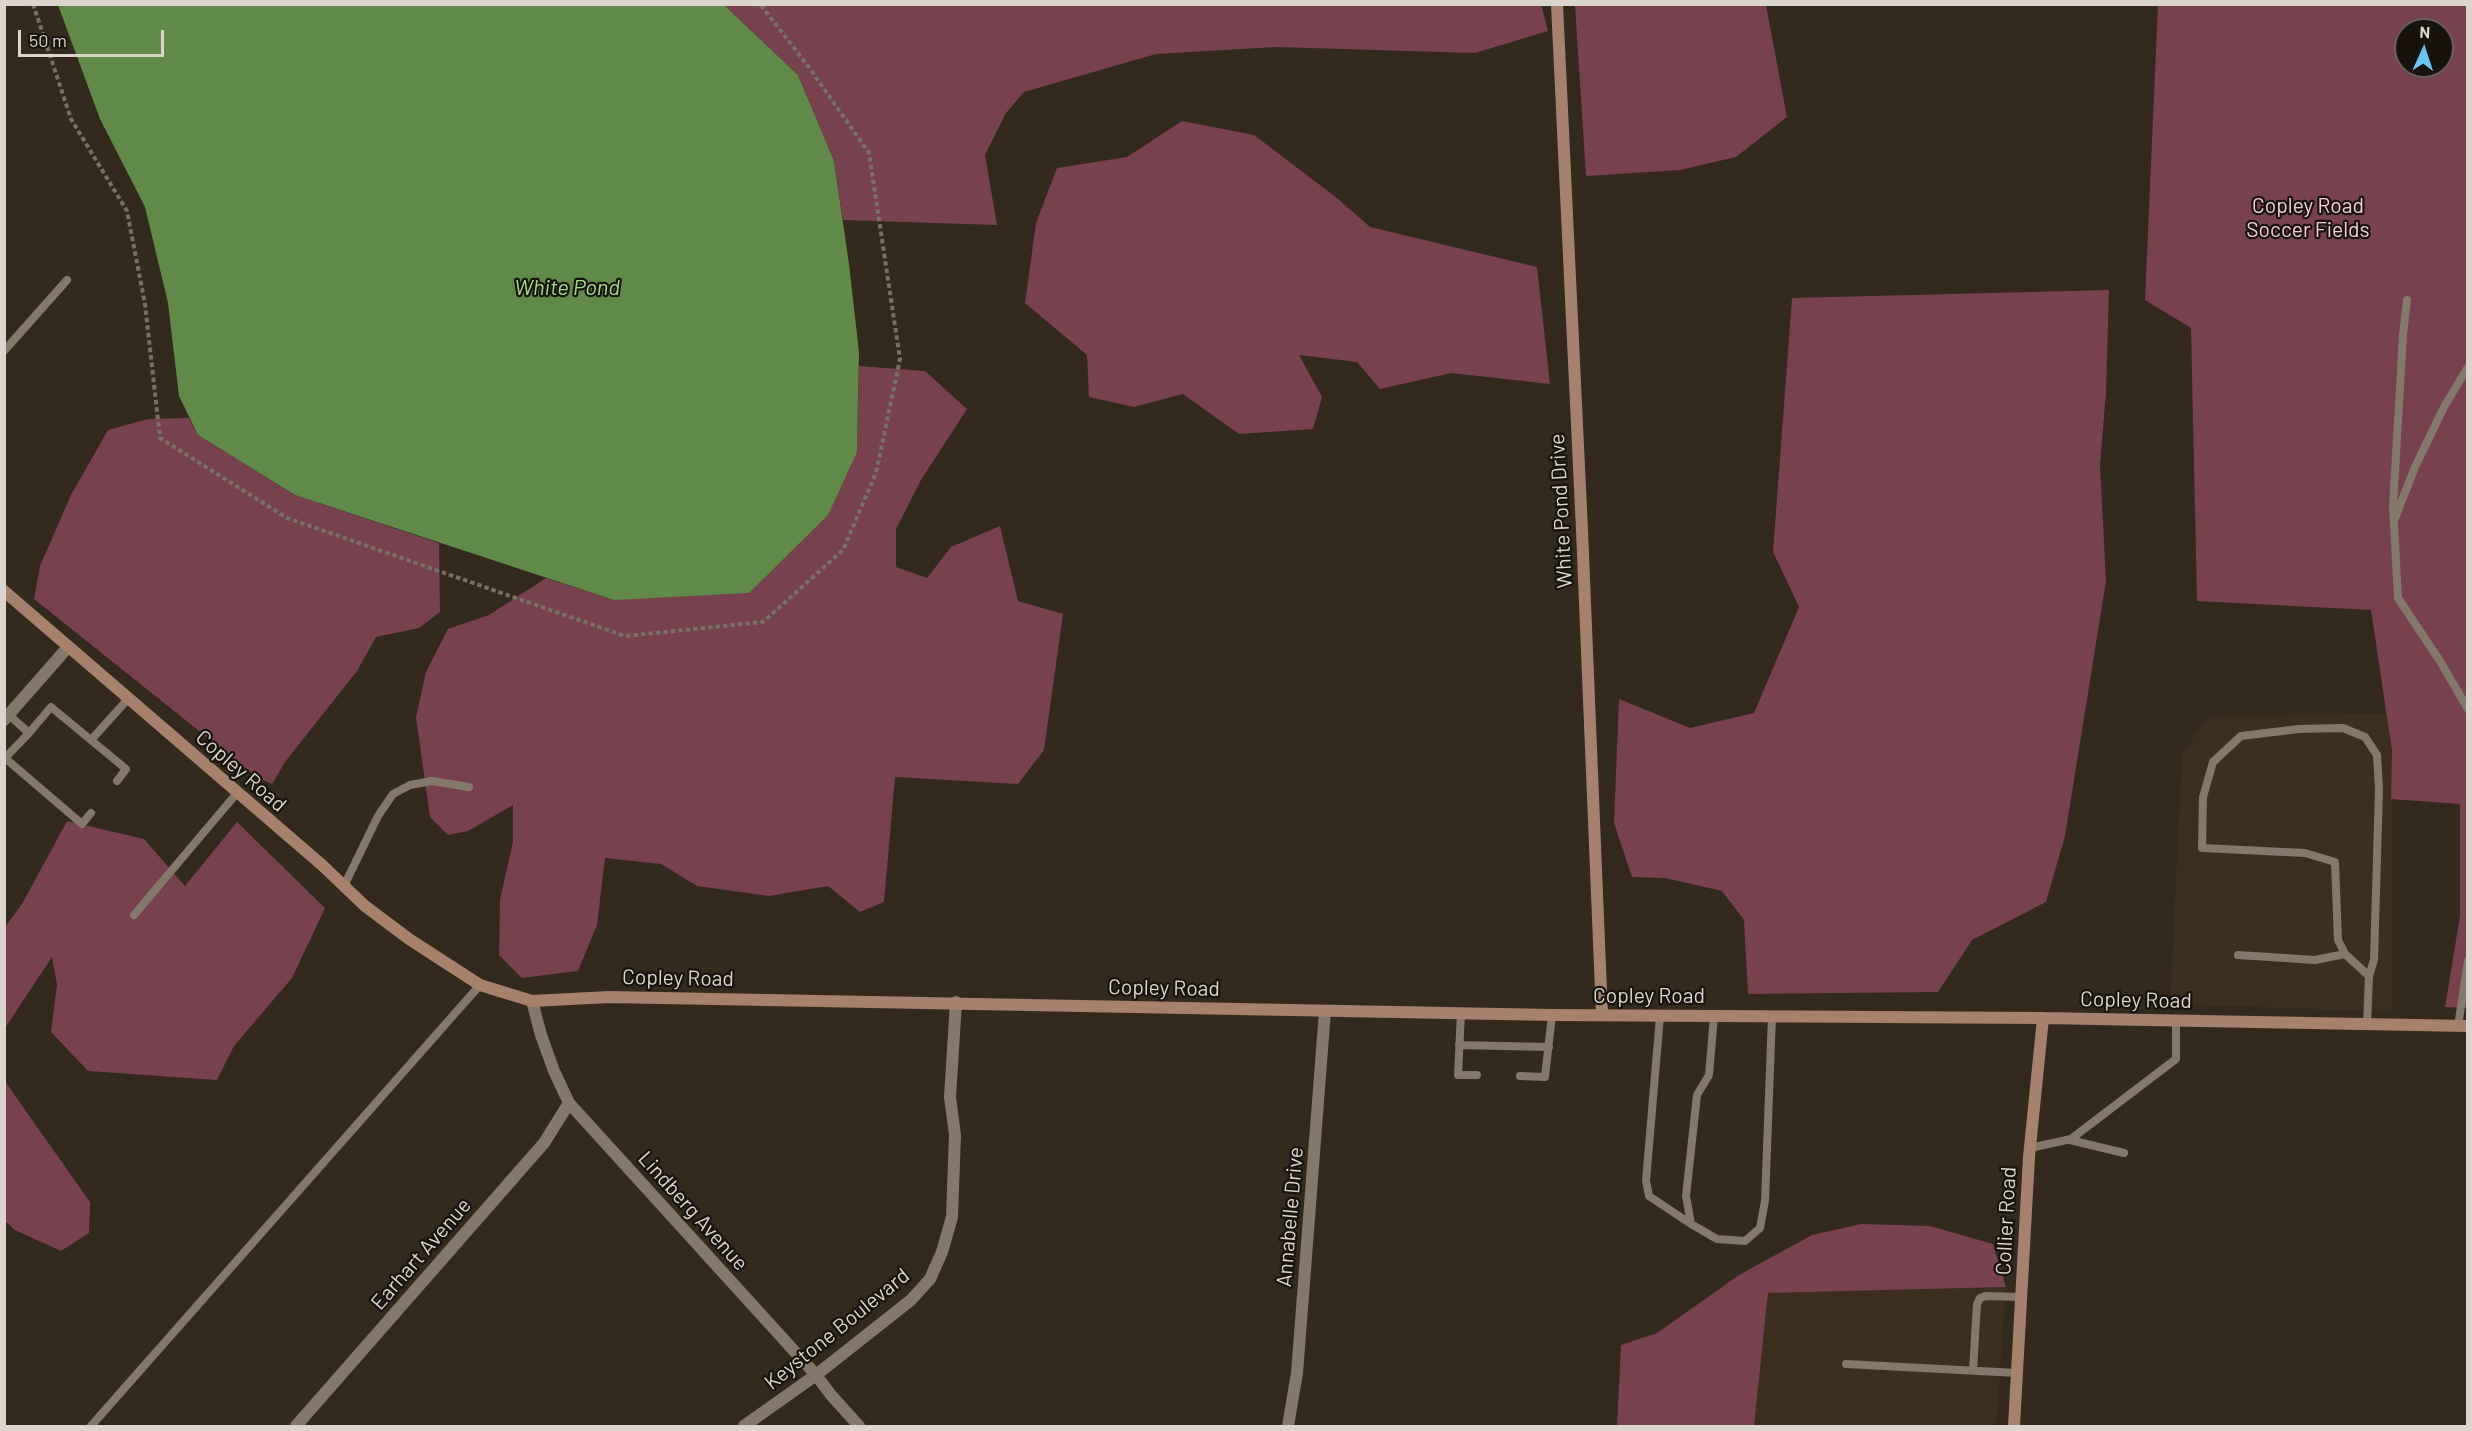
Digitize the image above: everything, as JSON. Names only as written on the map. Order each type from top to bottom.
[{"type":"main road","name":"White Pond Drive","points":[[1557,4],[1602,1015]]},
{"type":"main road","name":"Copley Road","points":[[4,591],[345,886],[365,906],[409,939],[480,985],[532,1001],[609,997],[1552,1015],[2043,1018],[2463,1026]]},
{"type":"main road","name":"Collier Road","points":[[2014,1426],[2030,1148],[2043,1018]]},
{"type":"street","points":[[7,717],[68,647]]},
{"type":"street","name":"Lindberg Avenue","points":[[532,1001],[554,1071],[569,1103],[860,1426]]},
{"type":"street","name":"Keystone Boulevard","points":[[744,1426],[816,1375],[911,1300],[930,1279],[942,1252],[952,1217],[955,1135],[950,1097],[956,1002]]},
{"type":"street","name":"Annabelle Drive","points":[[1288,1426],[1297,1373],[1325,1011]]},
{"type":"street","name":"Earhart Avenue","points":[[296,1426],[536,1152],[569,1103]]},
{"type":"lane","points":[[4,351],[67,280]]},
{"type":"lane","points":[[2407,300],[2393,522],[2398,598],[2468,709]]},
{"type":"lane","points":[[2393,522],[2415,467],[2445,405],[2468,367]]},
{"type":"lane","points":[[91,740],[128,699]]},
{"type":"lane","points":[[91,813],[82,824],[5,758],[51,707],[126,769],[117,781]]},
{"type":"lane","points":[[7,717],[29,733]]},
{"type":"lane","points":[[2367,1024],[2369,976],[2374,960],[2379,789],[2377,755],[2365,737],[2343,728],[2299,729],[2241,736],[2213,762],[2203,797],[2202,848],[2306,853],[2335,862],[2338,940],[2345,954],[2369,976]]},
{"type":"lane","points":[[345,886],[378,816],[393,794],[410,785],[432,782],[469,787]]},
{"type":"lane","points":[[134,915],[237,793]]},
{"type":"lane","points":[[2238,955],[2315,960],[2345,954]]},
{"type":"lane","points":[[2463,1026],[2468,961]]},
{"type":"lane","points":[[91,1426],[480,985]]},
{"type":"lane","points":[[1461,1013],[1458,1075],[1477,1075]]},
{"type":"lane","points":[[1520,1076],[1545,1077],[1552,1015]]},
{"type":"lane","points":[[1660,1016],[1647,1181],[1649,1196],[1717,1239],[1726,1240],[1745,1240],[1760,1228],[1765,1201],[1772,1016]]},
{"type":"lane","points":[[1691,1224],[1686,1196],[1697,1095],[1709,1075],[1714,1016]]},
{"type":"lane","points":[[2070,1140],[2176,1059],[2176,1020]]},
{"type":"lane","points":[[1459,1045],[1548,1047]]},
{"type":"lane","points":[[2030,1148],[2070,1140],[2124,1153]]},
{"type":"lane","points":[[1973,1370],[1977,1304],[1980,1298],[2021,1296]]},
{"type":"lane","points":[[1846,1365],[2017,1373]]},
{"type":"path","points":[[33,4],[71,119],[127,211],[146,304],[159,438],[287,518],[625,636],[763,622],[843,550],[876,473],[900,359],[869,153],[808,66],[760,4]]},
{"type":"shaded area","points":[[2386,714],[2392,751],[2392,1012],[2170,1004],[2182,755],[2207,717]]},
{"type":"shaded area","points":[[2006,1287],[1996,1426],[1754,1426],[1768,1293]]},
{"type":"green space","points":[[1541,4],[1548,31],[1475,53],[1276,47],[1156,54],[1024,92],[1006,113],[985,155],[997,225],[843,220],[834,161],[798,75],[724,5]]},
{"type":"green space","points":[[1575,5],[1766,5],[1787,117],[1736,157],[1680,170],[1586,176]]},
{"type":"green space","name":"Copley Road Soccer Fields","points":[[2158,5],[2467,5],[2467,1008],[2445,1007],[2460,916],[2460,804],[2391,799],[2392,751],[2371,610],[2197,601],[2191,328],[2145,300]]},
{"type":"green space","points":[[1182,121],[1254,135],[1337,198],[1370,227],[1537,267],[1550,384],[1451,373],[1380,389],[1357,362],[1299,355],[1322,397],[1313,429],[1239,434],[1183,394],[1134,407],[1089,397],[1087,355],[1025,303],[1036,223],[1057,168],[1127,157]]},
{"type":"green space","points":[[2109,290],[2106,392],[2100,465],[2106,581],[2065,836],[2046,902],[1972,940],[1938,992],[1748,994],[1744,920],[1722,891],[1665,878],[1632,877],[1614,823],[1619,699],[1690,728],[1754,713],[1799,607],[1773,552],[1792,298]]},
{"type":"green space","points":[[859,366],[925,371],[967,409],[921,480],[896,529],[896,567],[927,578],[951,547],[1000,526],[1018,601],[1063,614],[1044,750],[1018,784],[895,777],[884,902],[860,912],[828,886],[769,896],[697,886],[661,864],[605,858],[597,925],[578,971],[522,978],[499,955],[500,899],[513,842],[513,805],[468,831],[448,835],[430,817],[416,717],[426,672],[448,629],[489,615],[546,578],[614,600],[857,452]]},
{"type":"green space","points":[[189,418],[198,435],[295,495],[439,543],[440,612],[419,628],[376,637],[357,671],[285,762],[272,784],[258,778],[34,599],[40,566],[71,495],[108,430],[148,419]]},
{"type":"green space","points":[[67,821],[144,839],[185,886],[237,822],[325,908],[292,978],[234,1046],[217,1080],[88,1071],[51,1032],[57,985],[52,957],[5,1028],[5,927],[22,904]]},
{"type":"green space","points":[[4,1080],[90,1202],[89,1233],[61,1251],[15,1230],[5,1221]]},
{"type":"green space","points":[[1861,1224],[1930,1226],[1993,1244],[2006,1287],[1768,1293],[1754,1426],[1617,1426],[1621,1345],[1657,1333],[1739,1275],[1812,1235]]},
{"type":"water","name":"White Pond","points":[[58,5],[724,5],[798,75],[834,161],[859,352],[857,452],[828,515],[749,593],[614,600],[295,495],[198,435],[179,396],[168,303],[145,207],[100,119]]}]
